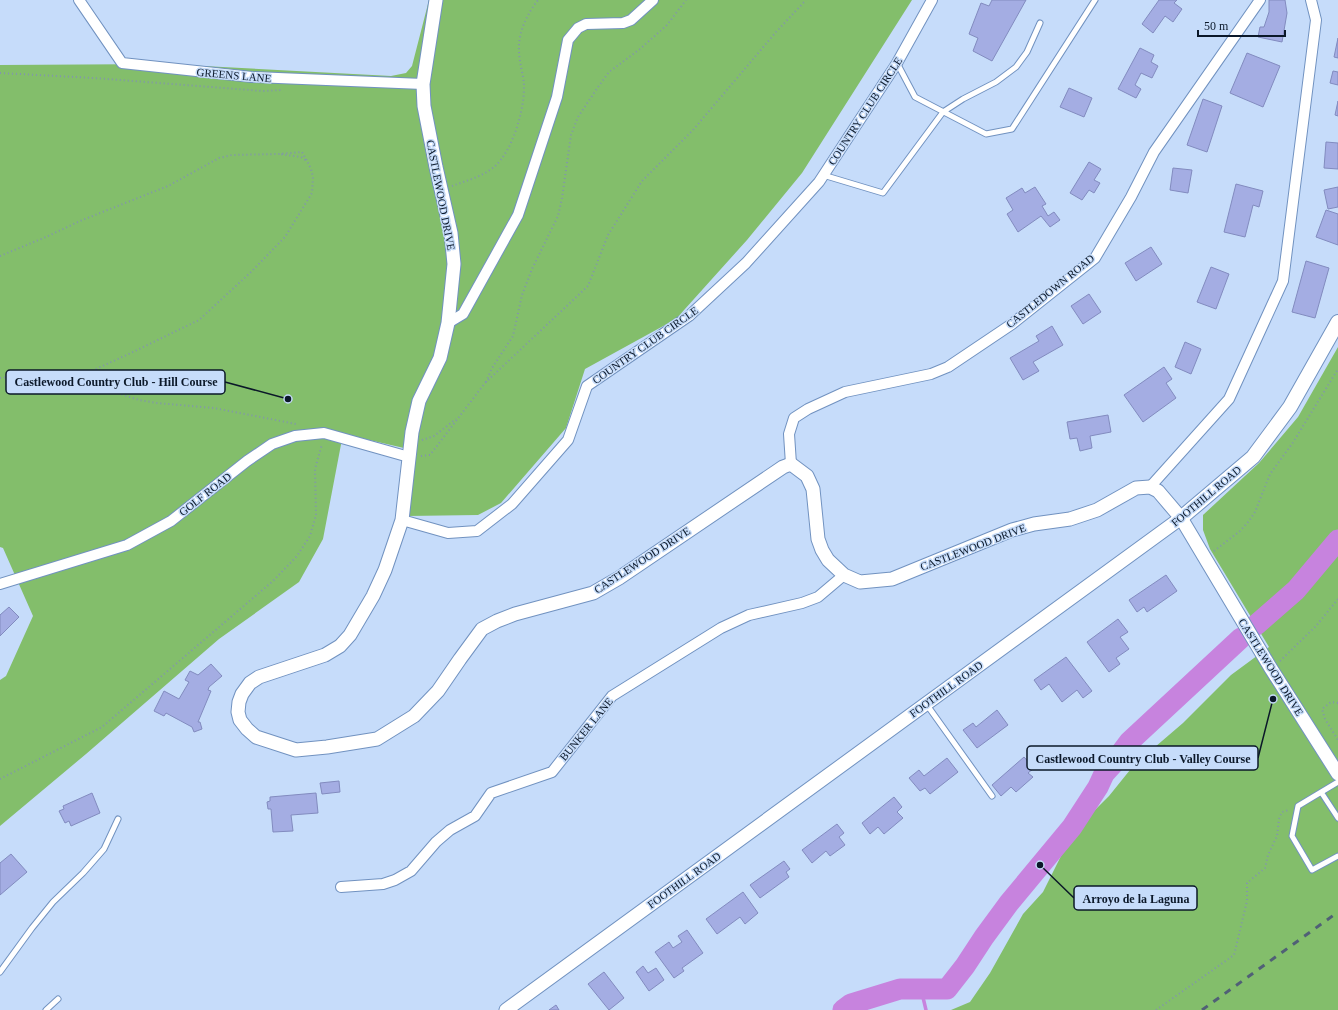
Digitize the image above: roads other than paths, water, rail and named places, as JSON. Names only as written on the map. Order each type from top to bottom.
[{"type":"main road","name":"FOOTHILL ROAD","points":[[1181,518],[1253,457],[1290,407],[1338,322]]},
{"type":"street","name":"GREENS LANE","points":[[79,0],[122,63],[252,77],[423,84]]},
{"type":"street","name":"CASTLEWOOD DRIVE","points":[[436,0],[423,84],[424,106],[451,233],[454,264],[448,323],[440,358],[419,401],[411,439],[412,455],[402,520],[385,570],[374,596],[359,622],[345,641],[340,646],[325,654],[259,677],[250,683],[242,694],[238,707],[240,720],[256,737],[296,750],[327,748],[377,739],[414,716],[438,692],[482,629],[497,621],[516,614],[593,593],[619,578],[783,467],[791,464],[807,476],[813,489],[818,539],[822,550],[828,560],[844,575],[860,582],[872,582],[892,578],[1012,530],[1034,524],[1070,519],[1097,510],[1136,488],[1150,487],[1158,492],[1181,518],[1271,668],[1338,774]]},
{"type":"street","points":[[448,323],[463,314],[518,215],[557,97],[568,40],[578,28],[586,24],[623,23],[631,20],[653,0]]},
{"type":"street","name":"COUNTRY CLUB CIRCLE","points":[[402,520],[448,533],[477,531],[512,504],[568,440],[587,386],[690,316],[746,263],[823,175],[897,62],[932,0]]},
{"type":"street","name":"CASTLEDOWN ROAD","points":[[791,464],[789,434],[794,418],[808,409],[845,392],[931,374],[948,367],[1012,324],[1095,258],[1131,197],[1154,152],[1260,0]]},
{"type":"street","points":[[1150,487],[1229,399],[1283,281],[1316,20],[1311,0]]},
{"type":"street","name":"GOLF ROAD","points":[[0,584],[126,545],[171,520],[247,461],[272,444],[295,436],[325,433],[412,455]]},
{"type":"street","name":"FOOTHILL ROAD","points":[[506,1010],[1181,518]]},
{"type":"street","name":"BUNKER LANE","points":[[341,887],[383,884],[396,880],[411,870],[436,842],[450,830],[475,816],[491,793],[552,772],[612,696],[721,628],[749,615],[802,603],[818,597],[844,575]]},
{"type":"lane","points":[[897,62],[915,96],[986,134],[1012,129],[1095,0]]},
{"type":"lane","points":[[823,175],[883,193],[943,112],[963,99],[996,82],[1016,67],[1027,52],[1040,23]]},
{"type":"lane","points":[[926,704],[992,796]]},
{"type":"lane","points":[[1338,782],[1298,806],[1292,836],[1312,870],[1338,856]]},
{"type":"lane","points":[[1321,792],[1338,818]]},
{"type":"lane","points":[[0,972],[53,902],[83,873],[104,849],[118,819]]},
{"type":"lane","points":[[46,1010],[58,999]]},
{"type":"waterway","points":[[1256,625],[1296,590],[1338,540]]},
{"type":"waterway","points":[[843,1010],[851,1004],[900,989],[947,989],[1009,903],[1072,827],[1098,787],[1104,774],[1129,742],[1241,638]]},
{"type":"waterway","points":[[921,989],[926,1010]]},
{"type":"railway","points":[[1202,1010],[1338,912]]},
{"type":"place","name":"Castlewood Country Club - Hill Course","points":[[288,399]]},
{"type":"place","name":"Castlewood Country Club - Valley Course","points":[[1273,699]]},
{"type":"place","name":"Arroyo de la Laguna","points":[[1040,865]]}]
